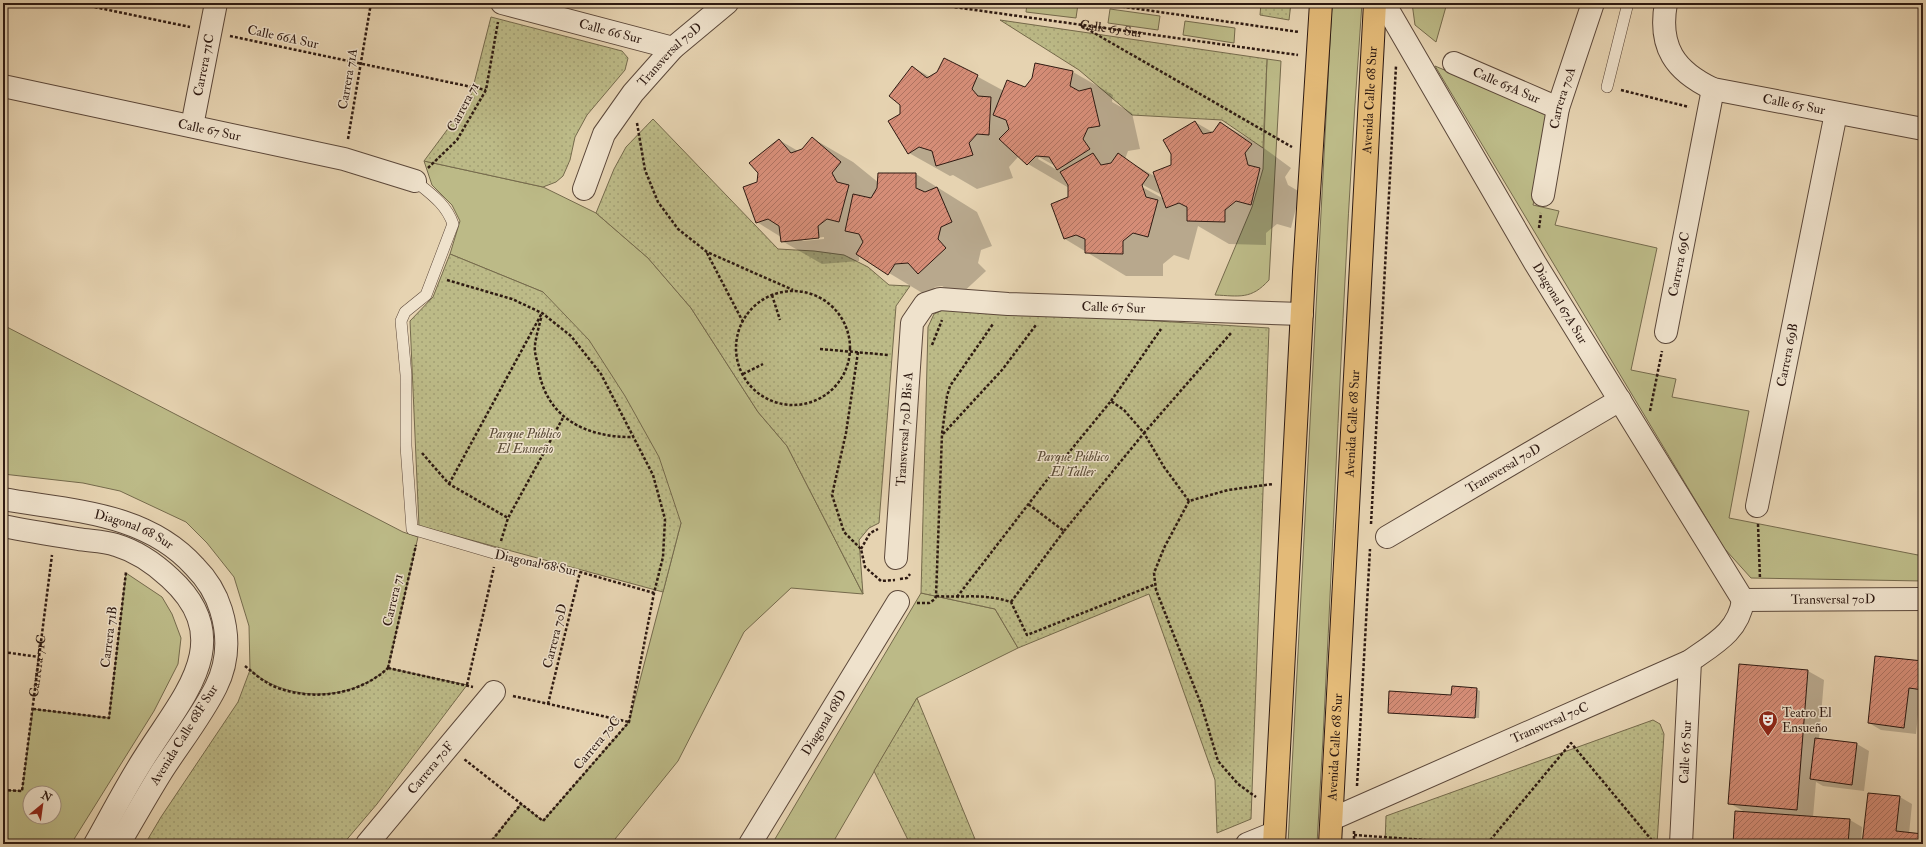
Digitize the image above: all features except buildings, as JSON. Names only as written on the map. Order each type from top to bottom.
[{"type":"main road","points":[[1274,838],[1302,314],[1309,35],[1321,3]]},
{"type":"main road","name":"Avenida Calle 68 Sur","points":[[1330,844],[1375,3]]},
{"type":"street","name":"Carrera 71C","points":[[192,126],[216,3]]},
{"type":"street","name":"Transversal 70D","points":[[584,189],[604,134],[633,93],[673,48],[727,3]]},
{"type":"street","name":"Diagonal 67A Sur","points":[[1384,3],[1535,263],[1645,439],[1752,600]]},
{"type":"street","name":"Carrera 70A","points":[[1543,195],[1558,108],[1593,3]]},
{"type":"street","name":"Calle 65 Sur","points":[[1662,4],[1668,46],[1674,60],[1682,71],[1713,89],[1923,129]]},
{"type":"street","name":"Calle 66 Sur","points":[[501,9],[673,48]]},
{"type":"street","name":"Calle 65A Sur","points":[[1454,63],[1558,108]]},
{"type":"street","name":"Calle 67 Sur","points":[[3,86],[344,159],[415,181]]},
{"type":"street","name":"Carrera 69C","points":[[1666,332],[1713,89]]},
{"type":"street","name":"Carrera 69B","points":[[1757,506],[1836,113]]},
{"type":"street","name":"Calle 67 Sur","points":[[926,304],[940,299],[1008,304],[1302,314]]},
{"type":"street","name":"Transversal 70D Bis A","points":[[904,563],[912,323],[926,304]]},
{"type":"street","name":"Transversal 70D","points":[[1376,538],[1620,400]]},
{"type":"street","name":"Diagonal 68 Sur","points":[[3,499],[108,517],[135,525],[163,539],[186,556],[204,577],[218,600],[224,620]]},
{"type":"street","name":"Diagonal 68 Sur","points":[[3,526],[116,545],[139,555],[165,573],[183,590],[194,606],[202,627]]},
{"type":"street","name":"Transversal 70D","points":[[1752,600],[1923,599]]},
{"type":"street","name":"Transversal 70C","points":[[1332,819],[1690,661],[1726,635],[1737,622],[1742,610],[1752,600]]},
{"type":"street","name":"Diagonal 68D","points":[[750,844],[898,602]]},
{"type":"street","name":"Avenida Calle 68F Sur","points":[[119,844],[161,773],[216,686],[223,667],[226,650],[227,634],[224,620]]},
{"type":"street","name":"Avenida Calle 68F Sur","points":[[95,844],[145,756],[190,686],[201,656],[203,644],[202,627]]},
{"type":"street","name":"Calle 65 Sur","points":[[1681,844],[1690,661]]},
{"type":"street","name":"Carrera 70F","points":[[367,844],[494,692]]},
{"type":"street","points":[[1247,844],[1274,838]]},
{"type":"lane","points":[[1607,87],[1628,3]]},
{"type":"lane","points":[[415,181],[442,203],[449,213],[453,224],[426,295],[405,312],[401,321],[406,375],[406,435],[412,529],[498,554]]},
{"type":"path","name":"Calle 66A Sur","points":[[75,3],[486,90]]},
{"type":"path","name":"Carrera 71A","points":[[344,159],[371,3]]},
{"type":"path","name":"Calle 65 Sur","points":[[925,3],[1299,55]]},
{"type":"path","name":"Calle 65 Sur","points":[[1097,3],[1309,35]]},
{"type":"path","name":"Carrera 71","points":[[415,181],[457,140],[486,90],[501,9]]},
{"type":"path","points":[[1080,24],[1294,149]]},
{"type":"path","points":[[1354,844],[1376,538],[1397,61]]},
{"type":"path","points":[[1607,87],[1709,112]]},
{"type":"path","points":[[633,93],[638,136],[645,170],[658,202],[678,229],[707,252],[794,291],[816,296],[835,309],[847,327],[850,338],[850,352],[846,370],[834,389],[821,398],[805,404],[783,404],[768,399],[754,389],[743,374],[737,359],[737,337],[742,322],[753,308],[772,295],[794,291]]},
{"type":"path","points":[[707,252],[742,322]]},
{"type":"path","name":"Carrera 70C","points":[[433,276],[512,299],[542,314],[571,336],[601,374],[634,437],[653,475],[665,519],[664,557],[654,593],[629,722],[543,821],[521,804]]},
{"type":"path","points":[[772,295],[780,320]]},
{"type":"path","points":[[542,314],[535,347],[539,378],[549,399],[564,416],[575,425],[598,435],[634,437]]},
{"type":"path","points":[[449,484],[542,314]]},
{"type":"path","points":[[932,346],[944,317]]},
{"type":"path","points":[[942,434],[1002,370],[1039,320]]},
{"type":"path","points":[[898,602],[929,603],[935,599],[942,434],[947,396],[950,386],[994,322]]},
{"type":"path","points":[[957,597],[1057,467],[1111,401],[1162,328],[1155,327]]},
{"type":"path","points":[[1011,602],[1064,531],[1144,433],[1234,332],[1225,331]]},
{"type":"path","points":[[1645,439],[1666,332]]},
{"type":"path","points":[[820,349],[910,358]]},
{"type":"path","points":[[858,352],[846,433],[832,495],[844,532],[861,549],[866,567],[881,581],[908,578],[904,563]]},
{"type":"path","points":[[743,374],[763,364]]},
{"type":"path","points":[[1111,401],[1124,410],[1144,433],[1164,467],[1189,501]]},
{"type":"path","points":[[467,685],[508,518],[564,416]]},
{"type":"path","points":[[406,435],[449,484],[508,518]]},
{"type":"path","points":[[1260,800],[1238,784],[1218,762],[1201,704],[1156,590],[1154,573],[1164,548],[1189,501],[1228,490],[1276,484]]},
{"type":"path","points":[[1028,504],[1064,531]]},
{"type":"path","points":[[1752,600],[1757,506]]},
{"type":"path","name":"Carrera 71","points":[[226,650],[260,679],[280,689],[301,693],[332,693],[356,689],[378,677],[388,668],[418,537]]},
{"type":"path","name":"Carrera 71C","points":[[3,790],[22,791],[53,549]]},
{"type":"path","name":"Diagonal 68 Sur","points":[[498,554],[580,572],[654,593]]},
{"type":"path","name":"Carrera 71B","points":[[33,709],[109,718],[127,565]]},
{"type":"path","name":"Carrera 70D","points":[[548,704],[580,572]]},
{"type":"path","points":[[936,596],[957,597],[984,595],[1011,602],[1027,635],[1156,584]]},
{"type":"path","points":[[3,652],[39,657]]},
{"type":"path","points":[[1487,844],[1571,743],[1655,844]]},
{"type":"path","points":[[449,747],[521,804],[489,844]]},
{"type":"path","points":[[1354,835],[1481,844]]},
{"type":"green space","points":[[1027,3],[1078,4],[1076,18],[1026,12]]},
{"type":"green space","points":[[1261,3],[1291,3],[1289,20],[1260,15]]},
{"type":"green space","points":[[1332,3],[1362,3],[1348,213],[1317,844],[1288,844]]},
{"type":"green space","points":[[1412,3],[1447,3],[1436,42],[1415,25]]},
{"type":"green space","points":[[1110,9],[1160,16],[1158,30],[1108,23]]},
{"type":"green space","points":[[491,17],[622,51],[628,58],[625,70],[587,115],[575,137],[570,160],[563,176],[556,182],[543,187],[424,161],[470,99]]},
{"type":"green space","points":[[1000,20],[1267,59],[1263,148],[1222,120],[1132,115],[1079,70]]},
{"type":"green space","points":[[1185,21],[1235,28],[1234,43],[1183,35]]},
{"type":"green space","points":[[1267,59],[1281,61],[1269,280],[1250,294],[1238,296],[1215,295],[1252,207],[1263,169]]},
{"type":"green space","points":[[1435,66],[1554,116],[1533,205],[1559,211],[1555,225],[1657,248],[1631,370],[1676,379],[1672,397],[1749,411],[1729,518],[1923,556],[1923,581],[1751,578],[1724,548]]},
{"type":"green space","points":[[653,119],[778,249],[814,251],[844,255],[868,267],[889,285],[910,286],[896,306],[879,523],[869,528],[859,540],[863,594],[787,446],[758,412],[691,308],[648,258],[596,213],[614,169],[626,147]]},
{"type":"green space","points":[[424,161],[543,187],[596,213],[648,258],[691,308],[758,412],[787,446],[863,594],[791,588],[744,632],[678,761],[611,844],[489,844],[521,804],[543,821],[629,722],[681,523],[543,292],[450,254],[460,221],[452,205],[432,185]]},
{"type":"green space","name":"Parque Público El Ensueño","points":[[450,254],[543,292],[589,340],[625,396],[659,457],[681,523],[663,592],[419,526],[410,321],[433,297]]},
{"type":"green space","name":"Parque Público El Taller","points":[[947,308],[1269,328],[1251,819],[1217,833],[1215,780],[1149,594],[1018,648],[995,609],[921,593],[928,327],[934,314]]},
{"type":"green space","points":[[3,325],[403,532],[418,537],[388,668],[373,679],[356,687],[338,692],[319,694],[301,693],[282,688],[265,681],[250,670],[249,626],[234,577],[207,543],[186,522],[120,491],[83,483],[3,474]]},
{"type":"green space","points":[[126,573],[162,597],[172,614],[181,638],[178,664],[154,711],[71,844],[3,844],[3,790],[22,791],[22,825],[62,825],[62,785],[23,785],[33,709],[109,718]]},
{"type":"green space","points":[[921,593],[995,609],[1018,648],[917,698],[832,844],[772,844]]},
{"type":"green space","points":[[388,668],[467,685],[377,804],[343,844],[145,844],[161,817],[238,702],[250,670],[265,681],[282,688],[301,693],[319,694],[338,692],[356,687],[373,679]]},
{"type":"green space","points":[[917,698],[977,844],[910,844],[874,771]]},
{"type":"green space","points":[[1653,720],[1660,724],[1664,734],[1657,844],[1385,844],[1386,816]]},
{"type":"place","name":"Teatro El Ensueño","points":[[1768,737]]}]
